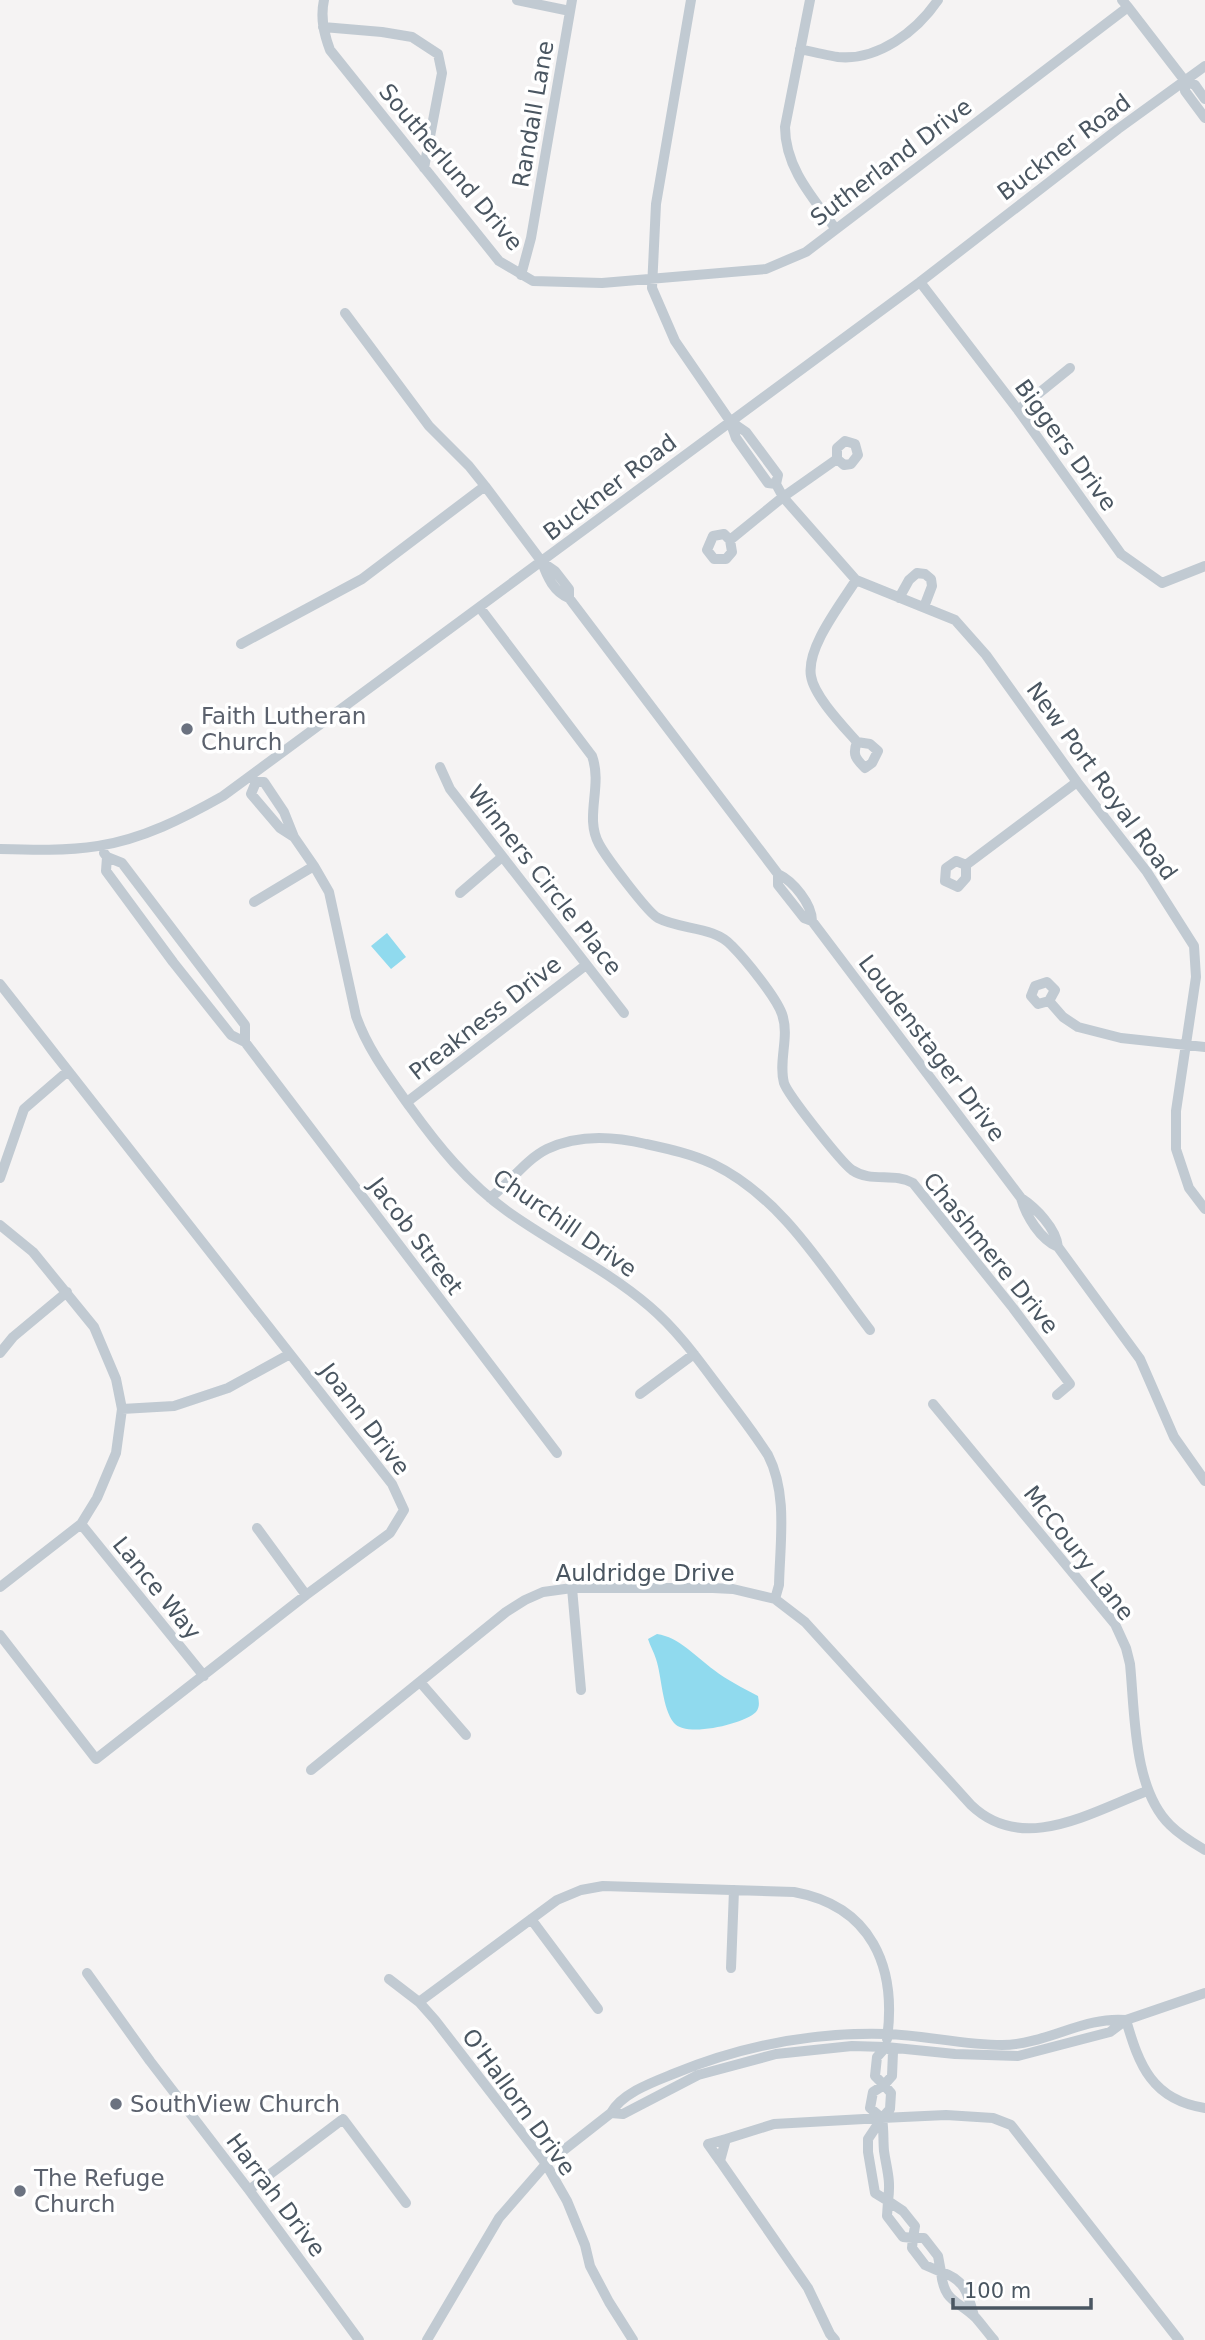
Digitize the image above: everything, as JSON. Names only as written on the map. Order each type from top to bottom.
[{"type":"street","name":"Southerlund Drive","points":[[324,0],[323,27],[330,50],[492,253],[508,268],[533,281],[602,283],[650,278]]},
{"type":"street","points":[[517,0],[571,6]]},
{"type":"street","name":"New Port Royal Road","points":[[691,0],[656,204],[650,278],[652,288],[675,341],[730,421],[736,438],[768,483],[776,484],[783,497],[856,580],[956,620],[986,655],[1077,782],[1147,872],[1194,946],[1196,977],[1176,1111],[1176,1149],[1189,1188],[1205,1209]]},
{"type":"street","points":[[810,0],[785,127],[785,143],[799,178],[835,228]]},
{"type":"street","points":[[800,49],[841,57],[874,53],[909,33],[938,0]]},
{"type":"street","name":"Sutherland Drive","points":[[650,278],[766,270],[806,252],[1125,4],[1185,81],[1195,85],[1205,99]]},
{"type":"street","name":"Randall Lane","points":[[522,275],[571,6]]},
{"type":"street","points":[[323,27],[412,37],[438,54],[442,73],[424,168]]},
{"type":"street","name":"Buckner Road","points":[[0,849],[99,846],[139,836],[165,826],[253,779],[1205,66]]},
{"type":"street","name":"Sutherland Drive","points":[[1185,81],[1185,91],[1205,118]]},
{"type":"street","name":"Biggers Drive","points":[[920,282],[1018,410],[1121,554],[1162,583],[1205,566]]},
{"type":"street","name":"Loudenstager Drive","points":[[345,313],[429,426],[469,466],[542,562],[555,571],[569,589],[569,598],[778,874],[778,885],[804,918],[812,921],[1021,1198],[1031,1204],[1056,1237],[1058,1247],[1140,1359],[1174,1437],[1205,1481]]},
{"type":"street","points":[[1018,410],[1070,368]]},
{"type":"street","points":[[730,540],[783,497],[837,459]]},
{"type":"street","points":[[241,644],[362,579],[485,486]]},
{"type":"street","points":[[899,598],[909,580],[917,573],[925,574],[932,579],[932,586],[924,607]]},
{"type":"street","points":[[856,580],[816,643],[810,676],[822,701],[857,742]]},
{"type":"street","name":"Chashmere Drive","points":[[480,608],[592,756],[597,781],[593,821],[598,843],[657,918],[716,935],[734,948],[782,1013],[785,1037],[783,1078],[788,1090],[849,1168],[859,1175],[905,1178],[913,1183],[1070,1384],[1057,1395]]},
{"type":"street","name":"Winners Circle Place","points":[[440,767],[450,789],[624,1013]]},
{"type":"street","name":"Churchill Drive","points":[[294,837],[280,828],[251,794],[253,779],[264,782],[284,812],[294,837],[314,866],[331,901],[361,1031],[377,1061],[436,1143],[464,1175],[490,1198],[634,1294],[672,1328],[757,1437],[777,1472],[781,1492],[779,1585],[775,1600]]},
{"type":"street","points":[[966,865],[1077,782]]},
{"type":"street","name":"Jacob Street","points":[[99,846],[107,856],[121,863],[245,1025],[245,1042]]},
{"type":"street","name":"Jacob Street","points":[[107,856],[106,871],[173,962],[231,1035],[245,1042],[557,1452]]},
{"type":"street","points":[[460,893],[502,857]]},
{"type":"street","points":[[254,902],[314,866]]},
{"type":"street","name":"Preakness Drive","points":[[407,1102],[586,965]]},
{"type":"street","name":"Joann Drive","points":[[0,984],[392,1484],[404,1510],[390,1533],[96,1759],[0,1635]]},
{"type":"street","points":[[1049,1001],[1063,1017],[1078,1027],[1121,1038],[1205,1047]]},
{"type":"street","points":[[0,1178],[24,1109],[68,1071]]},
{"type":"street","points":[[490,1198],[522,1167],[545,1150],[567,1141],[587,1137],[613,1139],[689,1154],[714,1164],[762,1196],[796,1234],[870,1330]]},
{"type":"street","points":[[0,1225],[33,1252],[94,1326],[116,1379],[121,1409],[116,1453],[97,1499],[81,1524],[0,1587]]},
{"type":"street","points":[[0,1353],[12,1337],[67,1292]]},
{"type":"street","points":[[121,1409],[174,1406],[228,1388],[290,1354]]},
{"type":"street","points":[[640,1394],[694,1354]]},
{"type":"street","name":"McCoury Lane","points":[[933,1404],[1115,1624],[1126,1648],[1142,1773],[1147,1791],[1169,1824],[1205,1850]]},
{"type":"street","name":"Lance Way","points":[[81,1524],[204,1676]]},
{"type":"street","points":[[257,1528],[306,1595]]},
{"type":"street","points":[[572,1588],[581,1690]]},
{"type":"street","name":"Auldridge Drive","points":[[312,1770],[506,1612],[543,1592],[572,1588],[733,1589],[775,1600],[804,1622],[971,1805],[997,1824],[1036,1830],[1063,1823],[1147,1791]]},
{"type":"street","points":[[420,1682],[466,1735]]},
{"type":"street","points":[[419,2002],[557,1900],[581,1890],[603,1886],[794,1892],[814,1896],[834,1905],[855,1920],[878,1948],[885,1966],[890,1997],[886,2047],[877,2057],[875,2076],[891,2093],[890,2109],[868,2139],[867,2152],[875,2193],[903,2211],[915,2227],[912,2248],[925,2266],[954,2276],[967,2292],[974,2317]]},
{"type":"street","points":[[732,1968],[734,1890]]},
{"type":"street","points":[[531,1919],[598,2009]]},
{"type":"street","name":"Harrah Drive","points":[[87,1973],[359,2340]]},
{"type":"street","name":"O'Hallorn Drive","points":[[389,1979],[419,2002],[546,2164],[585,2245],[590,2266],[633,2340]]},
{"type":"street","points":[[611,2113],[623,2114],[698,2075],[752,2060],[814,2049],[886,2047],[955,2054],[1018,2056],[1110,2032],[1126,2020],[1205,1993]]},
{"type":"street","points":[[427,2340],[499,2218],[546,2164],[611,2113],[616,2105],[650,2083],[720,2056],[802,2039],[888,2034],[1004,2045],[1046,2037],[1108,2018],[1126,2020]]},
{"type":"street","points":[[1126,2020],[1143,2069],[1151,2080],[1177,2100],[1205,2108]]},
{"type":"street","points":[[886,2047],[894,2052],[892,2076],[873,2092],[870,2108],[881,2118],[885,2138],[883,2147],[891,2185],[887,2216],[903,2237],[924,2238],[938,2256],[942,2287],[994,2340]]},
{"type":"street","points":[[835,2340],[808,2288],[708,2144],[774,2124],[946,2115],[993,2118],[1011,2124],[1179,2340]]},
{"type":"street","points":[[249,2190],[343,2119],[406,2203]]},
{"type":"street","points":[[720,2161],[726,2139]]},
{"type":"water","points":[[387,933],[406,957],[391,969],[371,946]]},
{"type":"water","points":[[657,1634],[680,1643],[719,1674],[758,1696],[759,1706],[756,1712],[740,1721],[715,1728],[690,1729],[674,1723],[667,1709],[658,1666],[648,1639]]},
{"type":"place","name":"Faith Lutheran Church","points":[[187,729]]},
{"type":"place","name":"SouthView Church","points":[[116,2104]]},
{"type":"place","name":"The Refuge Church","points":[[20,2191]]}]
